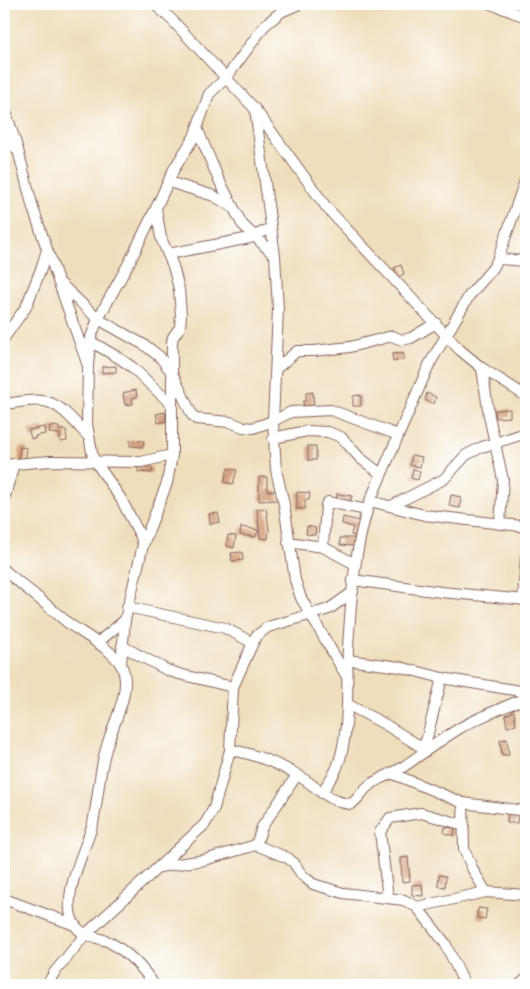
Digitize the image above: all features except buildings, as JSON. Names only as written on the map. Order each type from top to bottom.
[{"type":"street","points":[[155,4],[255,109],[327,208],[460,350],[482,368],[526,396]]},
{"type":"street","points":[[143,545],[141,537],[121,499],[93,458],[88,436],[90,341],[98,319],[130,261],[174,169],[194,137],[210,94],[226,78],[265,25],[281,12],[298,4]]},
{"type":"street","points":[[491,4],[526,17]]},
{"type":"street","points":[[4,106],[33,208],[88,366]]},
{"type":"street","points":[[255,109],[275,256],[278,309],[273,438],[276,470],[284,504],[295,580],[310,614],[347,678]]},
{"type":"street","points":[[197,128],[218,178],[242,224],[275,256]]},
{"type":"street","points":[[4,139],[18,150]]},
{"type":"street","points":[[322,793],[336,770],[346,730],[352,592],[355,564],[368,505],[429,366],[469,296],[493,268],[498,258],[506,241],[526,178]]},
{"type":"street","points":[[169,182],[214,196],[233,208]]},
{"type":"street","points":[[75,925],[71,913],[70,899],[73,884],[92,824],[106,749],[126,689],[126,680],[121,664],[127,607],[143,545],[167,484],[172,455],[172,339],[180,327],[181,316],[179,289],[161,238],[156,208]]},
{"type":"street","points":[[168,254],[255,236],[272,228]]},
{"type":"street","points":[[4,338],[26,307],[47,250]]},
{"type":"street","points":[[498,258],[526,261]]},
{"type":"street","points":[[57,279],[98,319],[146,346],[160,357],[172,373],[192,415],[196,418],[230,422],[252,428],[292,412],[331,410],[398,435]]},
{"type":"street","points":[[276,368],[298,351],[350,347],[392,336],[402,340],[411,338],[436,323]]},
{"type":"street","points":[[90,341],[132,367],[171,404]]},
{"type":"street","points":[[482,368],[488,416],[503,480],[500,524]]},
{"type":"street","points":[[4,404],[42,400],[52,403],[63,411],[88,436]]},
{"type":"street","points":[[273,438],[307,431],[328,432],[341,437],[360,458],[381,474]]},
{"type":"street","points":[[391,506],[444,479],[466,455],[526,433]]},
{"type":"street","points":[[4,499],[9,465],[50,461],[141,462],[172,455]]},
{"type":"street","points":[[322,547],[326,505],[328,502],[391,506],[424,515],[526,528]]},
{"type":"street","points":[[288,542],[322,547],[355,564]]},
{"type":"street","points":[[354,580],[441,592],[525,600],[526,556]]},
{"type":"street","points":[[4,570],[114,656],[121,664]]},
{"type":"street","points":[[48,985],[54,972],[85,935],[159,868],[205,824],[210,816],[220,789],[230,750],[233,687],[256,636],[268,627],[329,609],[352,592]]},
{"type":"street","points":[[127,607],[225,628],[253,643]]},
{"type":"street","points":[[96,643],[125,620]]},
{"type":"street","points":[[122,646],[167,670],[233,687]]},
{"type":"street","points":[[348,660],[400,667],[442,678],[526,692]]},
{"type":"street","points":[[425,749],[442,678]]},
{"type":"street","points":[[230,750],[240,751],[266,760],[297,775],[334,800],[351,804],[356,801],[368,786],[391,772],[402,768],[425,749],[462,727],[526,698]]},
{"type":"street","points":[[347,704],[386,724],[425,749]]},
{"type":"street","points":[[391,772],[463,803],[526,811]]},
{"type":"street","points":[[256,845],[262,826],[297,775]]},
{"type":"street","points":[[463,803],[464,849],[473,870],[486,892]]},
{"type":"street","points":[[388,898],[380,832],[382,826],[390,818],[421,813],[464,826]]},
{"type":"street","points":[[159,868],[204,860],[256,845],[288,858],[302,875],[313,884],[342,893],[404,900],[417,907],[445,943],[466,985]]},
{"type":"street","points":[[417,907],[486,892],[526,895]]},
{"type":"street","points":[[4,899],[75,925],[85,935],[109,942],[121,949],[147,974],[154,985]]},
{"type":"street","points":[[519,985],[526,979]]}]
